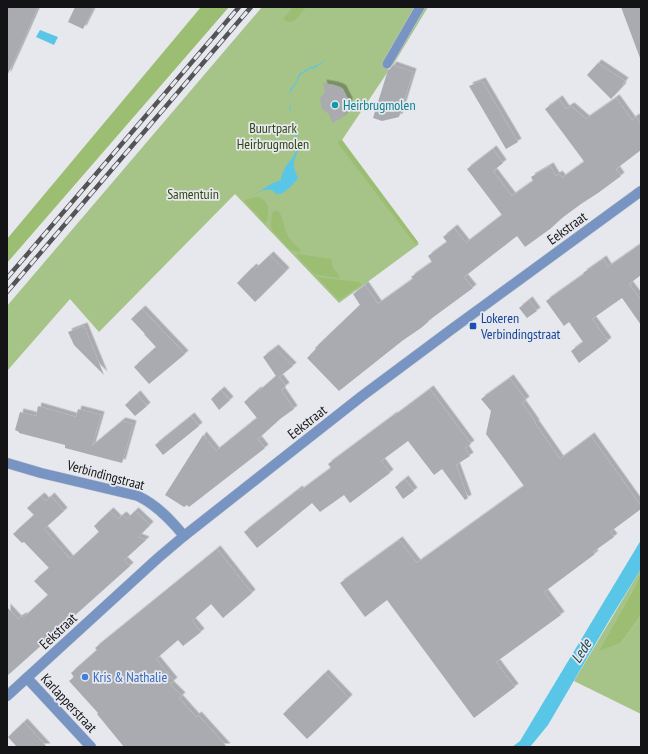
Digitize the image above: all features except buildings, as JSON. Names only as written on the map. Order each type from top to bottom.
[{"type":"street","name":"Eekstraat","points":[[7,696],[184,536],[362,396],[641,191]]},
{"type":"street","name":"Verbindingstraat","points":[[7,463],[41,473],[138,496],[145,499],[168,517],[184,536]]},
{"type":"street","name":"Karlapperstraat","points":[[27,678],[90,747]]},
{"type":"lane","points":[[387,64],[420,7]]},
{"type":"green space","points":[[201,7],[229,7],[7,263],[7,239]]},
{"type":"green space","name":"Buurtpark Heirbrugmolen","points":[[262,7],[428,7],[393,65],[390,64],[387,73],[342,140],[419,244],[339,303],[235,194],[99,332],[70,299],[7,371],[7,306]]},
{"type":"green space","points":[[293,7],[306,7],[294,21],[291,22],[283,19]]},
{"type":"green space","points":[[342,140],[418,242],[415,244],[337,142]]},
{"type":"green space","points":[[257,197],[267,204],[268,215],[266,223],[244,201]]},
{"type":"green space","points":[[277,210],[281,215],[288,236],[300,249],[300,251],[298,252],[289,249],[272,230],[272,212]]},
{"type":"green space","points":[[298,254],[331,259],[333,268],[340,277],[318,275],[313,273],[297,256]]},
{"type":"green space","points":[[317,277],[359,282],[361,285],[339,300]]},
{"type":"green space","points":[[641,569],[634,588],[600,650],[621,643],[641,615],[641,714],[574,681]]},
{"type":"green space","points":[[641,572],[641,615],[621,643],[599,651],[634,588]]},
{"type":"water","points":[[40,30],[58,37],[54,45],[36,37]]},
{"type":"water","points":[[327,59],[313,69],[311,68],[300,75],[297,82],[289,94],[299,74]]},
{"type":"water","points":[[295,128],[297,132],[296,139],[298,151],[294,161],[294,168],[298,178],[292,186],[280,194],[277,194],[272,190],[263,190],[253,195],[281,180],[286,166],[296,151],[297,146],[295,139]]},
{"type":"water","name":"Lede","points":[[641,540],[641,569],[548,725],[530,747],[512,747],[520,741]]},
{"type":"railway","points":[[7,278],[239,7]]},
{"type":"railway","points":[[7,292],[251,7]]},
{"type":"place","name":"Heirbrugmolen","points":[[335,105]]},
{"type":"place","name":"Lokeren Verbindingstraat","points":[[473,326]]},
{"type":"place","name":"Kris & Nathalie","points":[[85,677]]},
{"type":"park label","name":"Samentuin","points":[[193,194]]}]
